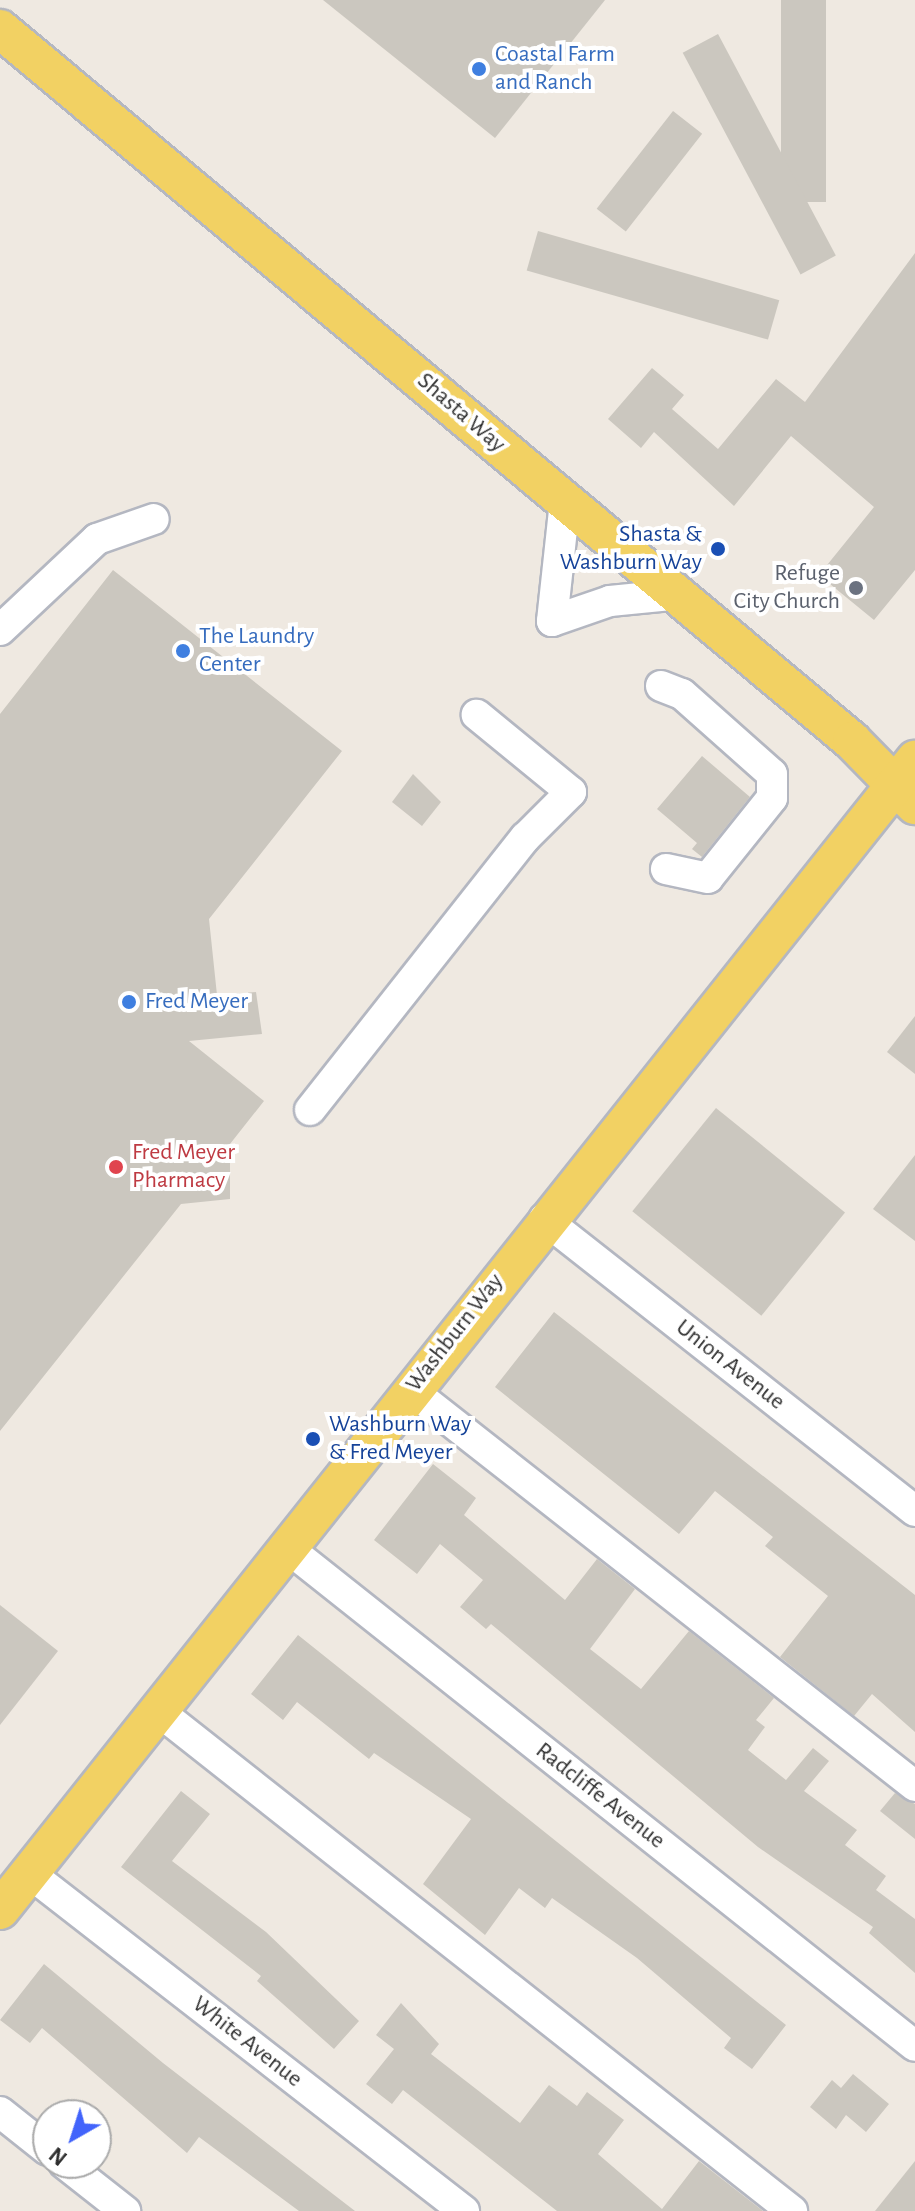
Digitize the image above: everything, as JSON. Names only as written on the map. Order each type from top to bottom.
[{"type":"main road","name":"Shasta Way","points":[[0,29],[565,502],[671,595],[908,783]]},
{"type":"main road","name":"Washburn Way","points":[[0,1910],[544,1219],[908,783]]},
{"type":"street","points":[[565,502],[552,621],[610,601],[671,595]]},
{"type":"street","points":[[0,630],[97,539],[154,519]]},
{"type":"street","points":[[661,686],[682,694],[772,774],[772,798],[708,878],[666,869]]},
{"type":"street","points":[[310,1110],[525,838],[571,792],[477,715]]},
{"type":"street","name":"Union Avenue","points":[[544,1219],[915,1511]]},
{"type":"street","points":[[411,1390],[915,1786]]},
{"type":"street","name":"Radcliffe Avenue","points":[[285,1546],[915,2046]]},
{"type":"street","points":[[157,1710],[792,2211]]},
{"type":"street","name":"White Avenue","points":[[29,1873],[464,2211]]},
{"type":"street","points":[[0,2112],[32,2137]]},
{"type":"street","points":[[84,2179],[125,2211]]},
{"type":"building","name":"Coastal Farm and Ranch","points":[[323,0],[605,0],[495,138]]},
{"type":"building","points":[[781,0],[826,0],[826,202],[781,202]]},
{"type":"building","points":[[718,34],[836,256],[801,274],[683,53]]},
{"type":"building","points":[[673,111],[702,134],[626,231],[597,209]]},
{"type":"building","points":[[538,231],[779,300],[768,340],[527,270]]},
{"type":"building","points":[[915,253],[915,570],[874,620],[819,575],[874,507],[791,436],[734,506],[654,432],[641,448],[608,419],[652,368],[684,395],[672,409],[718,449],[776,379],[805,402]]},
{"type":"building","name":"Fred Meyer","points":[[113,570],[342,751],[209,919],[217,995],[256,992],[262,1034],[189,1041],[264,1101],[230,1144],[230,1199],[181,1204],[0,1431],[0,714]]},
{"type":"building","points":[[702,756],[750,797],[702,857],[692,849],[697,843],[657,809]]},
{"type":"building","points":[[413,774],[441,802],[422,826],[392,802]]},
{"type":"building","points":[[915,1016],[915,1074],[887,1052]]},
{"type":"building","points":[[716,1108],[845,1212],[761,1316],[632,1211]]},
{"type":"building","points":[[915,1155],[915,1241],[873,1209]]},
{"type":"building","points":[[554,1312],[915,1595],[915,1732],[872,1694],[854,1716],[780,1657],[828,1596],[765,1546],[773,1537],[715,1491],[679,1534],[495,1387]]},
{"type":"building","points":[[433,1464],[476,1498],[464,1515],[565,1600],[597,1559],[635,1589],[590,1649],[641,1689],[689,1631],[774,1698],[756,1720],[765,1727],[748,1750],[786,1780],[813,1748],[829,1761],[804,1791],[857,1830],[845,1845],[886,1876],[876,1890],[915,1919],[915,1973],[869,1933],[873,1927],[758,1847],[491,1624],[486,1629],[460,1607],[483,1580],[440,1544],[417,1574],[374,1540]]},
{"type":"building","points":[[0,1605],[58,1651],[0,1725]]},
{"type":"building","points":[[298,1635],[786,2025],[752,2069],[724,2048],[731,2038],[637,1958],[552,1898],[545,1908],[519,1888],[485,1935],[423,1884],[471,1819],[374,1753],[369,1759],[297,1702],[283,1720],[251,1694]]},
{"type":"building","points":[[181,1791],[210,1814],[172,1861],[266,1932],[359,2021],[334,2049],[257,1981],[261,1976],[121,1867]]},
{"type":"building","points":[[895,1793],[915,1804],[915,1839],[880,1811]]},
{"type":"building","points":[[44,1964],[163,2063],[355,2211],[299,2211],[199,2137],[187,2153],[42,2028],[30,2043],[0,2020]]},
{"type":"building","points":[[401,2003],[439,2044],[431,2054],[520,2123],[549,2085],[577,2106],[587,2092],[624,2120],[598,2154],[662,2209],[699,2161],[763,2211],[557,2211],[403,2090],[392,2104],[366,2084],[394,2049],[376,2035]]},
{"type":"building","points":[[853,2074],[889,2104],[866,2132],[846,2115],[836,2129],[810,2107],[832,2080],[841,2088]]},
{"type":"building","points":[[915,2161],[915,2211],[875,2211]]},
{"type":"place","name":"Coastal Farm and Ranch","points":[[479,69]]},
{"type":"place","name":"Shasta & Washburn Way","points":[[718,549]]},
{"type":"place","name":"Refuge City Church","points":[[856,588]]},
{"type":"place","name":"The Laundry Center","points":[[183,651]]},
{"type":"place","name":"Fred Meyer","points":[[129,1002]]},
{"type":"place","name":"Fred Meyer Pharmacy","points":[[116,1167]]},
{"type":"place","name":"Washburn Way & Fred Meyer","points":[[313,1439]]}]
